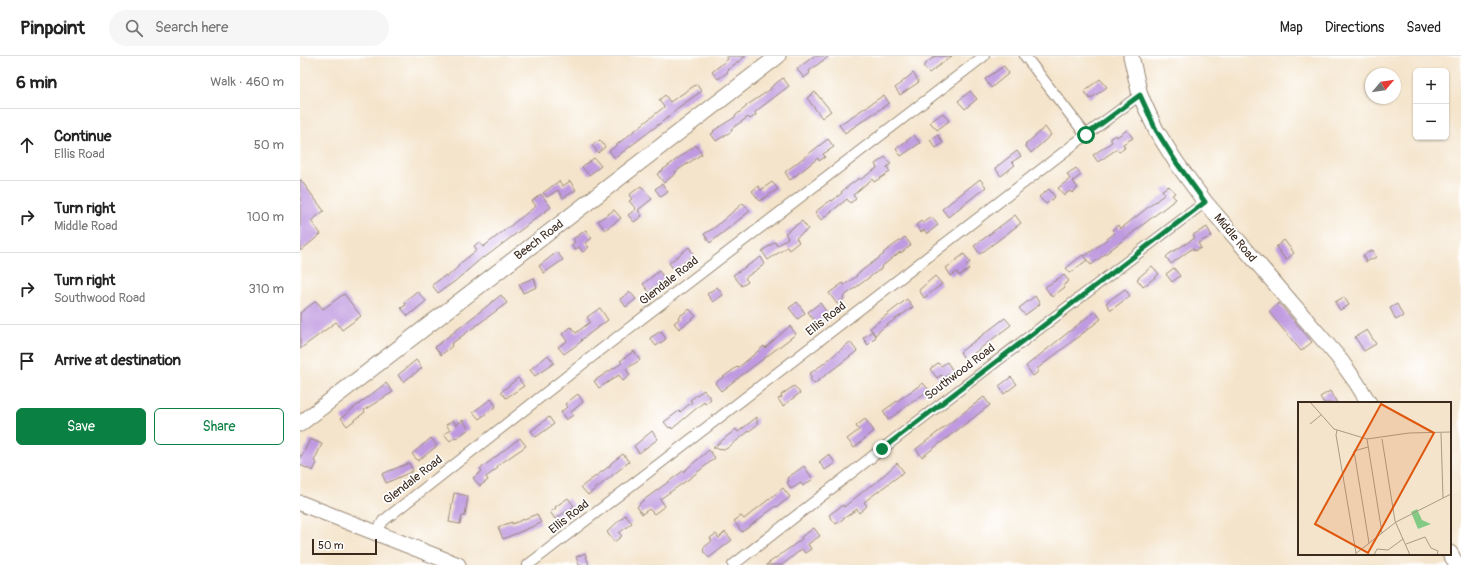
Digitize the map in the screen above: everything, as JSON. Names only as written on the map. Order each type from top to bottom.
[{"type":"street","name":"Beech Road","points":[[300,424],[778,56]]},
{"type":"street","name":"Glendale Road","points":[[377,532],[383,520],[591,357],[984,56]]},
{"type":"street","points":[[1025,56],[1086,135]]},
{"type":"street","name":"Middle Road","points":[[1131,56],[1140,95],[1156,130],[1176,162],[1205,202],[1338,357],[1368,402]]},
{"type":"street","name":"Ellis Road","points":[[528,565],[1140,95]]},
{"type":"street","name":"Southwood Road","points":[[732,565],[1205,202]]},
{"type":"street","points":[[304,507],[377,532],[458,565]]},
{"type":"street","points":[[1451,555],[1457,565]]},
{"type":"building","points":[[726,56],[746,56],[727,70],[728,72],[718,79],[712,72],[728,59]]},
{"type":"building","points":[[814,56],[829,56],[809,71],[810,73],[804,78],[797,69]]},
{"type":"building","points":[[935,56],[952,56],[929,73],[923,66]]},
{"type":"building","points":[[1004,66],[1009,73],[991,88],[985,79]]},
{"type":"building","points":[[913,73],[919,82],[900,95],[895,88]]},
{"type":"building","points":[[783,78],[789,86],[755,112],[756,115],[750,119],[748,117],[731,129],[732,131],[716,141],[711,134],[714,132],[713,131],[735,117],[746,106],[771,89],[771,87]]},
{"type":"building","points":[[1100,79],[1107,87],[1090,99],[1084,91]]},
{"type":"building","points":[[697,84],[702,91],[676,109],[671,115],[615,158],[609,151],[664,107],[659,100],[665,95],[670,102]]},
{"type":"building","points":[[970,91],[977,99],[965,109],[958,101]]},
{"type":"building","points":[[815,92],[831,111],[822,118],[807,98]]},
{"type":"building","points":[[884,95],[889,103],[845,133],[839,125]]},
{"type":"building","points":[[943,113],[949,121],[937,130],[930,122]]},
{"type":"building","points":[[1045,127],[1051,135],[1031,153],[1025,145]]},
{"type":"building","points":[[1127,130],[1133,138],[1123,144],[1125,148],[1119,152],[1117,149],[1098,162],[1093,155],[1112,142],[1110,138],[1116,135],[1117,137]]},
{"type":"building","points":[[914,135],[920,143],[901,156],[896,149]]},
{"type":"building","points":[[938,135],[943,143],[936,148],[930,140]]},
{"type":"building","points":[[828,139],[834,147],[823,154],[825,157],[819,161],[818,158],[790,180],[785,172]]},
{"type":"building","points":[[600,140],[605,147],[598,153],[592,145]]},
{"type":"building","points":[[696,145],[702,154],[675,172],[676,173],[664,183],[657,174]]},
{"type":"building","points":[[1017,151],[1021,156],[1012,162],[1015,165],[1001,176],[995,168]]},
{"type":"building","points":[[885,157],[891,164],[887,167],[890,172],[874,182],[872,179],[853,195],[856,199],[850,203],[847,199],[821,220],[815,212],[831,200],[832,201],[859,178],[860,180],[877,168],[875,164]]},
{"type":"building","points":[[594,158],[601,166],[589,175],[582,167]]},
{"type":"building","points":[[1076,168],[1081,175],[1073,181],[1078,188],[1072,193],[1070,191],[1064,195],[1058,188],[1070,179],[1067,174]]},
{"type":"building","points":[[300,179],[324,211],[311,221],[321,234],[300,251]]},
{"type":"building","points":[[980,179],[986,187],[948,217],[942,209]]},
{"type":"building","points":[[559,181],[563,186],[570,181],[576,190],[563,198],[558,190],[547,197],[543,193]]},
{"type":"building","points":[[772,182],[778,189],[760,201],[752,191],[758,186],[761,190]]},
{"type":"building","points":[[662,184],[668,192],[661,197],[655,189]]},
{"type":"building","points":[[641,186],[652,199],[638,210],[642,216],[634,222],[628,215],[636,209],[629,201],[632,199],[629,195]]},
{"type":"building","points":[[1169,186],[1175,193],[1172,195],[1176,199],[1091,265],[1084,257],[1115,233],[1112,230],[1118,225],[1120,229],[1165,194],[1162,190]]},
{"type":"building","points":[[1049,189],[1055,197],[1046,204],[1039,197]]},
{"type":"building","points":[[541,194],[551,207],[484,258],[483,257],[454,282],[438,293],[432,285],[446,275],[447,277],[459,266],[458,265],[477,250],[474,246],[479,242],[483,247],[536,206],[532,201]]},
{"type":"building","points":[[743,203],[750,211],[710,243],[704,234],[714,228]]},
{"type":"building","points":[[614,210],[621,218],[605,230],[598,221]]},
{"type":"building","points":[[1015,215],[1021,223],[980,254],[974,246]]},
{"type":"building","points":[[932,217],[938,225],[927,234],[924,230],[921,232],[916,225],[921,221],[923,223]]},
{"type":"building","points":[[802,221],[808,229],[796,238],[799,242],[789,250],[787,247],[768,260],[762,251],[775,242],[777,246],[788,238],[785,233]]},
{"type":"building","points":[[1207,227],[1212,236],[1198,243],[1201,248],[1194,251],[1193,248],[1171,264],[1166,257],[1195,238],[1193,235]]},
{"type":"building","points":[[586,230],[592,238],[585,243],[589,247],[583,252],[579,247],[575,250],[571,245],[575,242],[573,239]]},
{"type":"building","points":[[905,237],[911,245],[843,297],[844,299],[837,304],[829,293],[843,283],[844,285],[857,276],[856,275],[884,254],[883,253]]},
{"type":"building","points":[[1284,240],[1294,253],[1286,260],[1276,247]]},
{"type":"building","points":[[689,247],[694,255],[674,270],[669,263]]},
{"type":"building","points":[[1373,250],[1376,257],[1366,262],[1363,255]]},
{"type":"building","points":[[557,252],[563,260],[544,273],[539,266]]},
{"type":"building","points":[[964,254],[970,262],[966,265],[969,269],[959,276],[957,272],[951,276],[946,268]]},
{"type":"building","points":[[1083,255],[1087,260],[1070,273],[1066,268]]},
{"type":"building","points":[[761,257],[765,264],[745,278],[748,282],[742,286],[733,275]]},
{"type":"building","points":[[1152,266],[1159,274],[1143,287],[1137,279]]},
{"type":"building","points":[[1174,268],[1180,276],[1172,282],[1166,274]]},
{"type":"building","points":[[659,271],[665,279],[649,292],[643,284]]},
{"type":"building","points":[[1064,275],[1069,281],[1064,285],[1065,287],[1052,297],[1045,287]]},
{"type":"building","points":[[935,276],[942,284],[924,298],[919,290]]},
{"type":"building","points":[[534,278],[537,287],[523,293],[519,284]]},
{"type":"building","points":[[717,287],[723,295],[713,302],[707,294]]},
{"type":"building","points":[[1125,289],[1130,296],[1111,310],[1106,303]]},
{"type":"building","points":[[417,291],[426,301],[408,316],[401,308],[406,305],[404,302]]},
{"type":"building","points":[[630,292],[636,299],[626,307],[620,299]]},
{"type":"building","points":[[344,294],[361,316],[342,330],[336,322],[300,349],[300,313],[316,301],[323,309]]},
{"type":"building","points":[[501,295],[507,303],[451,344],[452,346],[441,355],[435,347]]},
{"type":"building","points":[[1035,296],[1040,304],[1025,315],[1019,308]]},
{"type":"building","points":[[1344,297],[1349,305],[1340,310],[1335,302]]},
{"type":"building","points":[[907,299],[913,307],[875,335],[870,328]]},
{"type":"building","points":[[797,302],[805,313],[798,319],[789,308]]},
{"type":"building","points":[[820,303],[828,314],[816,323],[808,312]]},
{"type":"building","points":[[1279,303],[1312,342],[1301,351],[1269,312]]},
{"type":"building","points":[[1397,304],[1403,316],[1396,320],[1390,308]]},
{"type":"building","points":[[600,308],[608,320],[564,354],[558,347],[567,341],[562,334],[571,327],[576,333],[590,322],[587,317]]},
{"type":"building","points":[[690,310],[696,316],[679,329],[674,323],[679,319],[678,317]]},
{"type":"building","points":[[1095,311],[1101,319],[1037,369],[1039,371],[1033,376],[1026,366]]},
{"type":"building","points":[[1005,318],[1011,325],[965,360],[960,352]]},
{"type":"building","points":[[790,326],[796,334],[721,391],[715,383],[737,367],[738,368],[764,346],[765,348]]},
{"type":"building","points":[[1367,330],[1376,344],[1364,351],[1355,337]]},
{"type":"building","points":[[661,331],[666,339],[656,346],[650,338]]},
{"type":"building","points":[[872,331],[876,337],[868,345],[863,338]]},
{"type":"building","points":[[850,342],[857,351],[814,384],[810,379],[812,377],[809,374]]},
{"type":"building","points":[[634,351],[640,360],[626,369],[630,375],[623,381],[619,375],[599,388],[594,381],[622,363],[620,361]]},
{"type":"building","points":[[548,355],[554,363],[535,376],[530,370]]},
{"type":"building","points":[[416,360],[422,368],[403,382],[398,375]]},
{"type":"building","points":[[947,362],[953,371],[944,378],[941,375],[937,378],[930,369],[938,363],[941,366]]},
{"type":"building","points":[[1011,377],[1017,384],[1004,394],[999,386]]},
{"type":"building","points":[[518,378],[524,386],[506,398],[501,392]]},
{"type":"building","points":[[386,383],[393,392],[364,410],[365,412],[347,426],[341,418]]},
{"type":"building","points":[[923,383],[929,390],[888,420],[883,411]]},
{"type":"building","points":[[794,386],[800,393],[783,406],[778,399],[782,397],[781,395]]},
{"type":"building","points":[[704,390],[711,399],[705,404],[704,402],[672,429],[671,427],[669,428],[664,422],[679,411],[680,412],[692,402],[690,400]]},
{"type":"building","points":[[1330,391],[1336,402],[1323,402],[1320,397]]},
{"type":"building","points":[[578,394],[583,402],[571,412],[573,415],[566,420],[561,412],[567,407],[565,404]]},
{"type":"building","points":[[984,397],[990,405],[922,457],[916,449]]},
{"type":"building","points":[[491,399],[496,406],[479,419],[473,412]]},
{"type":"building","points":[[549,417],[554,424],[536,437],[531,431]]},
{"type":"building","points":[[757,417],[757,425],[726,449],[713,448],[736,429],[738,432]]},
{"type":"building","points":[[865,419],[874,431],[854,448],[847,439],[859,430],[856,426]]},
{"type":"building","points":[[453,420],[456,425],[463,420],[469,429],[450,441],[444,434],[450,430],[446,425]]},
{"type":"building","points":[[652,431],[658,439],[639,453],[634,446]]},
{"type":"building","points":[[431,438],[437,446],[418,461],[412,454]]},
{"type":"building","points":[[520,438],[526,446],[497,466],[498,468],[486,477],[488,480],[480,486],[473,478],[482,471],[480,469]]},
{"type":"building","points":[[310,439],[322,444],[314,461],[317,463],[313,471],[300,465],[300,455],[302,456]]},
{"type":"building","points":[[709,450],[715,458],[689,479],[660,499],[665,506],[654,514],[649,509],[642,514],[637,507],[641,502],[683,472]]},
{"type":"building","points":[[623,454],[629,462],[588,495],[581,487],[611,465],[610,464]]},
{"type":"building","points":[[829,454],[835,463],[825,470],[819,462]]},
{"type":"building","points":[[409,463],[413,471],[386,483],[382,474]]},
{"type":"building","points":[[897,463],[904,472],[864,502],[867,506],[859,513],[857,509],[836,524],[829,515],[843,505],[844,507],[871,485],[872,486]]},
{"type":"building","points":[[804,466],[813,479],[803,486],[801,483],[791,489],[787,482],[789,481],[787,478]]},
{"type":"building","points":[[783,488],[790,497],[742,532],[734,521],[741,516],[744,519]]},
{"type":"building","points":[[454,493],[468,496],[465,516],[462,516],[460,524],[449,522]]},
{"type":"building","points":[[568,498],[574,506],[555,519],[550,512]]},
{"type":"building","points":[[537,514],[541,523],[503,539],[498,527],[512,522],[512,524]]},
{"type":"building","points":[[625,515],[632,523],[619,533],[622,536],[614,542],[607,532]]},
{"type":"building","points":[[814,528],[820,536],[808,544],[811,549],[805,553],[802,549],[782,565],[766,565],[802,539],[801,537]]},
{"type":"building","points":[[725,532],[732,540],[709,558],[703,551],[703,548],[712,541],[710,538],[716,534],[719,538]]},
{"type":"building","points":[[585,553],[589,565],[579,565],[576,557]]},
{"type":"route","points":[[882,449],[1123,263],[1205,202],[1176,162],[1156,130],[1140,95],[1086,135]]}]
